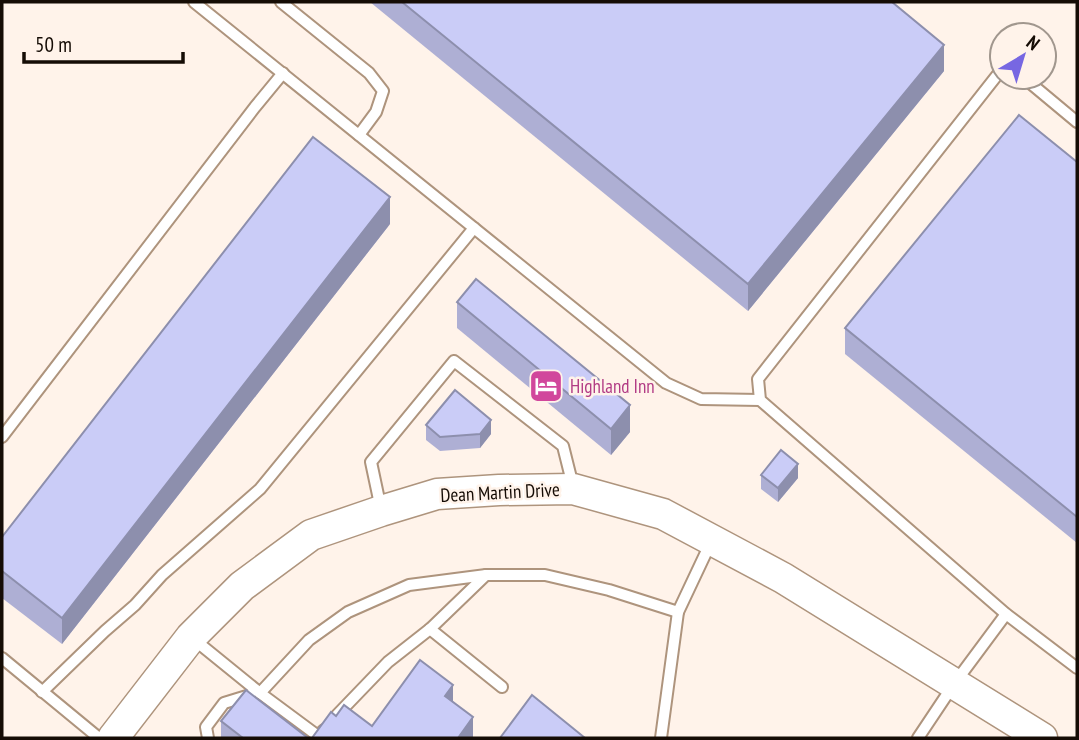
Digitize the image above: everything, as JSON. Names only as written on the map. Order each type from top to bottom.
[{"type":"main road","name":"Dean Martin Drive","points":[[113,738],[191,637],[242,586],[311,535],[437,494],[573,489],[663,514],[712,540],[783,578],[1042,738]]},
{"type":"lane","points":[[281,2],[369,73],[383,91],[376,112],[359,135]]},
{"type":"lane","points":[[200,4],[666,383],[701,399],[760,400],[1006,614],[1077,668]]},
{"type":"lane","points":[[2,437],[283,74]]},
{"type":"lane","points":[[760,400],[758,379],[988,87]]},
{"type":"lane","points":[[1040,91],[1077,122]]},
{"type":"lane","points":[[42,692],[162,576],[260,489],[474,228]]},
{"type":"lane","points":[[381,511],[372,462],[454,361],[563,446],[573,489]]},
{"type":"lane","points":[[661,738],[678,612],[712,540]]},
{"type":"lane","points":[[208,738],[206,727],[225,703],[260,693],[309,640],[348,612],[409,585],[486,575],[545,575],[609,590],[678,612]]},
{"type":"lane","points":[[191,637],[318,736],[388,662],[430,629],[486,575]]},
{"type":"lane","points":[[918,738],[1006,614]]},
{"type":"lane","points":[[430,629],[502,687]]},
{"type":"lane","points":[[2,658],[99,738]]},
{"type":"building","points":[[402,2],[892,2],[944,45],[748,284]]},
{"type":"building","points":[[1019,115],[1077,162],[1077,517],[845,328]]},
{"type":"building","points":[[313,137],[390,197],[62,618],[2,571],[2,537]]},
{"type":"building","points":[[476,279],[630,405],[611,429],[457,302]]},
{"type":"building","points":[[455,390],[491,420],[480,434],[440,437],[426,425]]},
{"type":"building","points":[[781,450],[798,464],[778,488],[761,475]]},
{"type":"building","points":[[420,660],[453,685],[445,696],[473,717],[458,738],[312,738],[331,712],[336,716],[344,705],[372,726]]},
{"type":"building","points":[[246,690],[308,738],[243,738],[221,721]]},
{"type":"building","points":[[532,695],[585,738],[500,738]]},
{"type":"place","name":"Highland Inn","points":[[546,386]]}]
